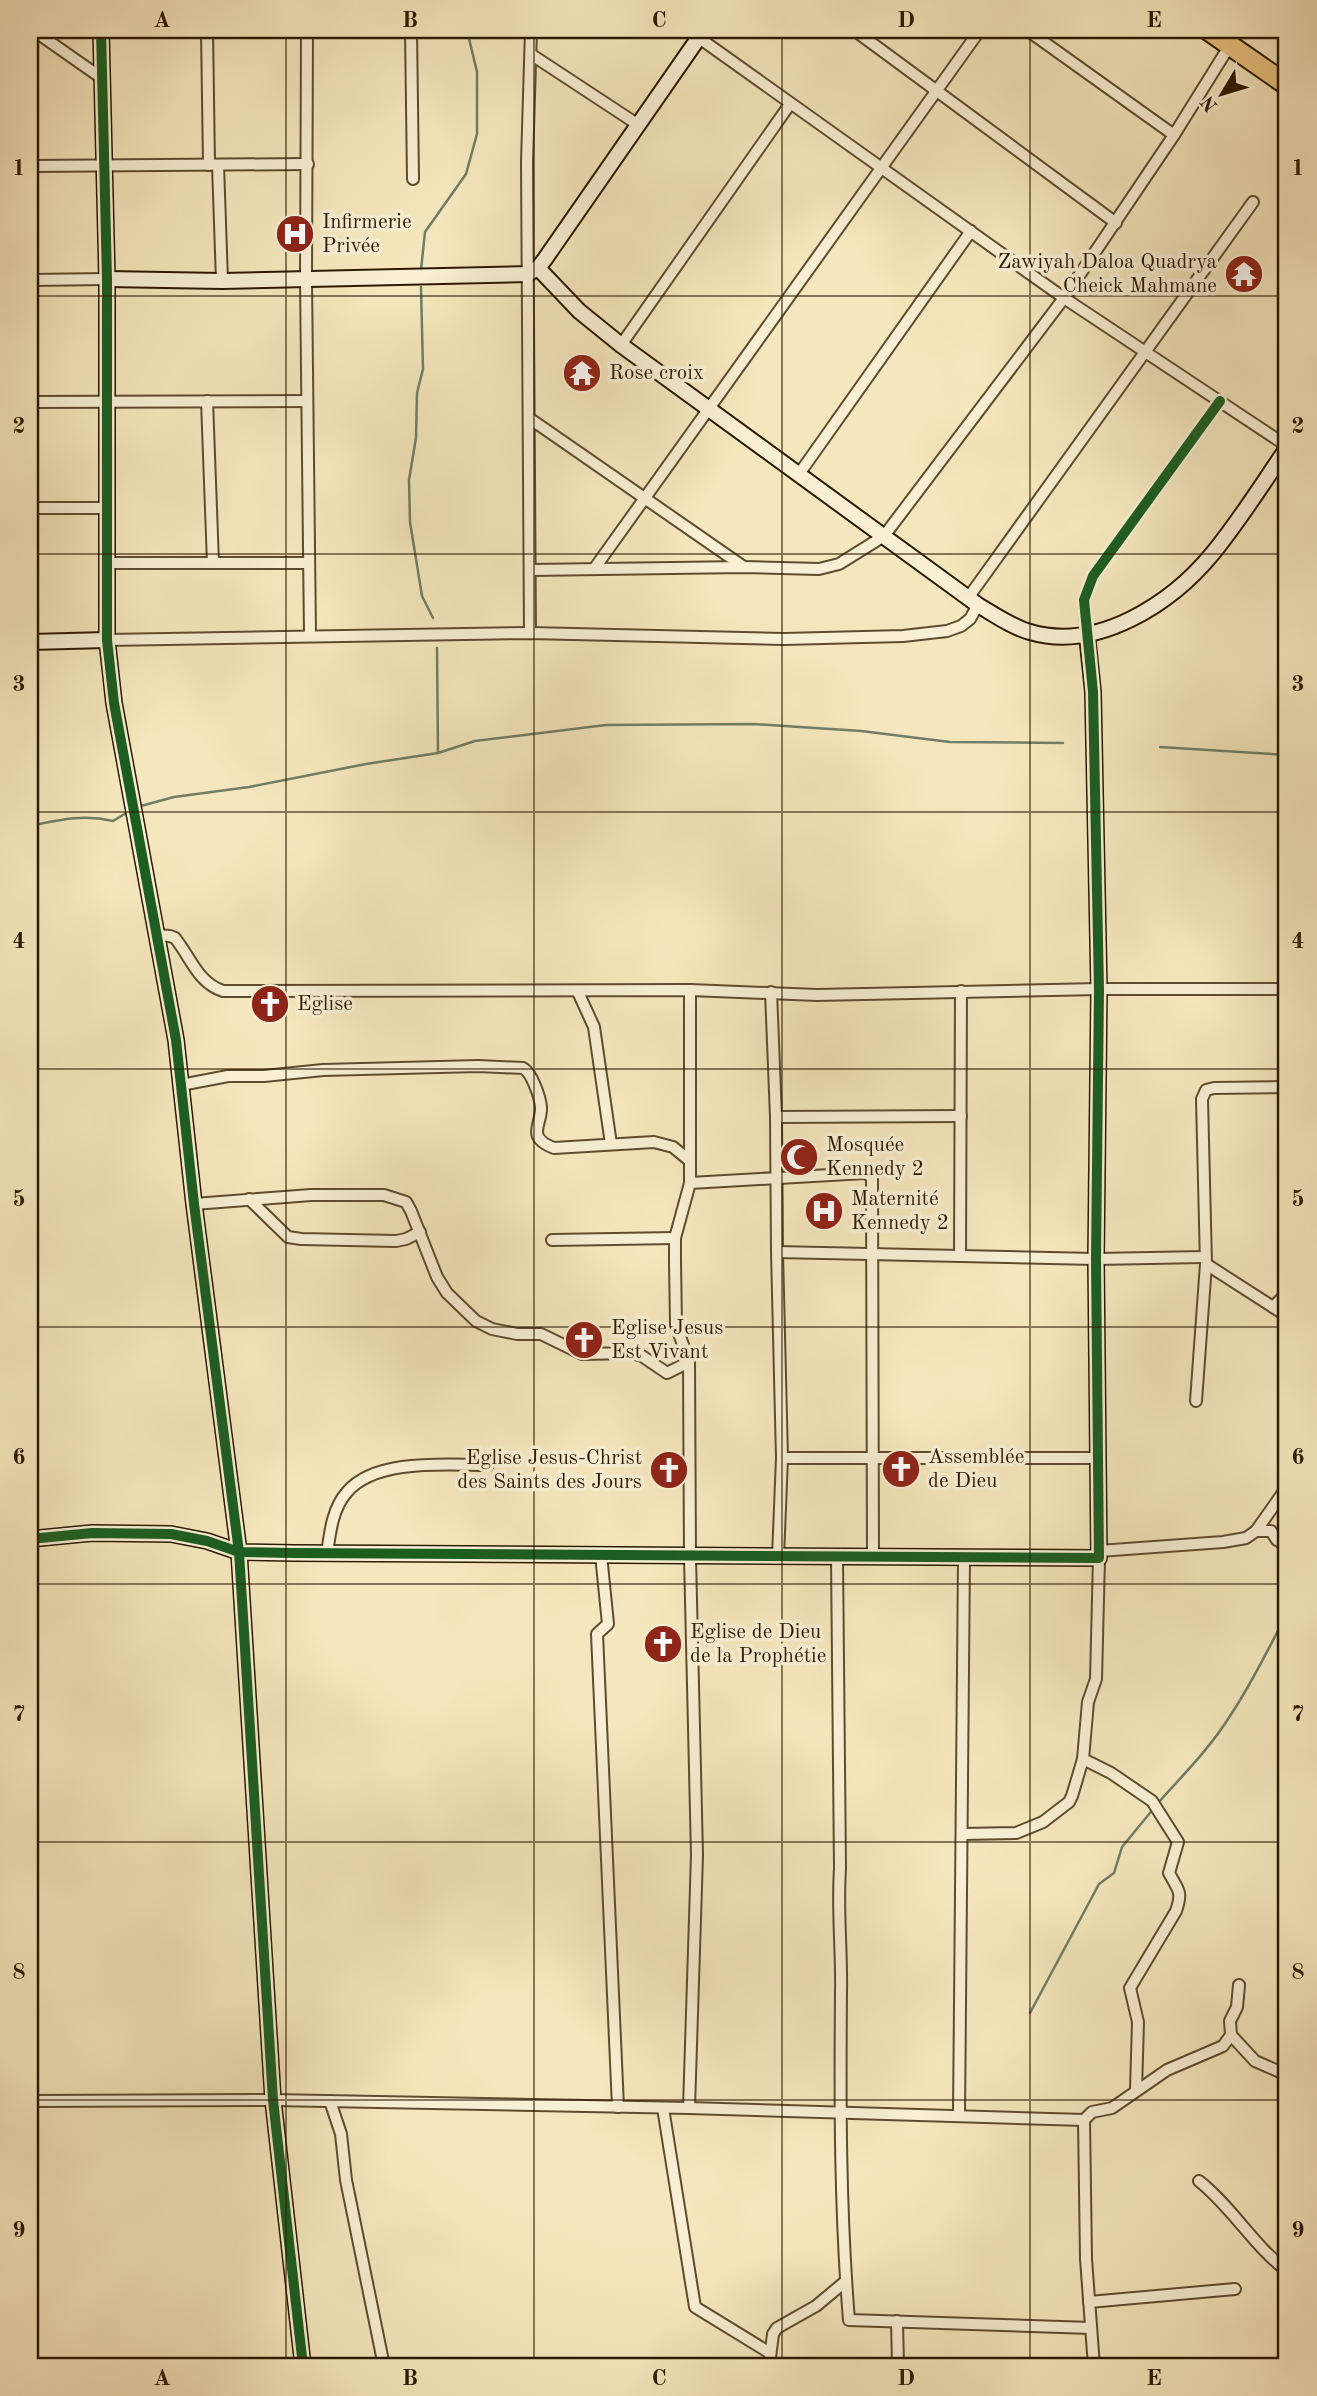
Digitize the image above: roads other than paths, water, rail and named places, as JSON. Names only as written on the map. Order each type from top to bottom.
[{"type":"highway","points":[[1208,30],[1287,85]]},
{"type":"street","points":[[33,30],[103,79]]},
{"type":"street","points":[[102,30],[107,279],[107,640],[114,703],[157,935],[181,1085],[239,1552],[273,2099],[303,2366]]},
{"type":"street","points":[[206,30],[222,281]]},
{"type":"street","points":[[307,30],[306,280],[310,636]]},
{"type":"street","points":[[411,30],[414,179]]},
{"type":"street","points":[[530,633],[529,418],[533,271],[527,129],[531,30]]},
{"type":"street","points":[[854,30],[1116,223]]},
{"type":"street","points":[[594,569],[980,30]]},
{"type":"street","points":[[1027,30],[1174,135]]},
{"type":"street","points":[[30,280],[306,280],[533,271],[621,345],[973,601],[1011,624],[1049,636],[1087,635],[1123,623],[1185,583],[1213,553],[1287,447],[1064,298],[790,104],[697,32],[637,124],[533,271]]},
{"type":"street","points":[[531,570],[744,567],[818,569],[839,564],[884,536],[1064,298],[1174,135],[1230,45]]},
{"type":"street","points":[[532,55],[637,124]]},
{"type":"street","points":[[621,345],[790,104]]},
{"type":"street","points":[[30,166],[308,164]]},
{"type":"street","points":[[30,642],[530,633],[784,639],[903,636],[947,631],[961,626],[970,619],[973,601],[1252,202]]},
{"type":"street","points":[[799,474],[971,232]]},
{"type":"street","points":[[207,401],[213,563]]},
{"type":"street","points":[[30,402],[307,401]]},
{"type":"street","points":[[962,1834],[1006,1834],[1043,1822],[1069,1802],[1083,1759],[1088,1702],[1097,1669],[1099,1555],[1096,1259],[1099,989],[1093,692],[1084,600],[1093,576],[1220,401]]},
{"type":"street","points":[[529,418],[744,567]]},
{"type":"street","points":[[30,508],[106,508]]},
{"type":"street","points":[[106,563],[309,563]]},
{"type":"street","points":[[157,935],[176,938],[203,979],[212,988],[223,991],[690,990],[817,995],[1099,989],[1287,989]]},
{"type":"street","points":[[689,2108],[697,1855],[690,1557],[689,1362],[676,1325],[675,1238],[690,1183],[690,990]]},
{"type":"street","points":[[960,1256],[961,991]]},
{"type":"street","points":[[578,992],[594,1027],[611,1144]]},
{"type":"street","points":[[771,992],[782,1458],[778,1557]]},
{"type":"street","points":[[181,1085],[228,1076],[264,1076],[323,1070],[478,1066],[523,1068],[528,1070],[534,1080],[541,1108],[537,1134],[547,1145],[554,1148],[664,1143],[690,1161]]},
{"type":"street","points":[[1196,1401],[1205,1260],[1202,1099],[1206,1090],[1287,1087]]},
{"type":"street","points":[[776,1117],[961,1116]]},
{"type":"street","points":[[690,1183],[865,1173],[873,1177],[873,1557]]},
{"type":"street","points":[[194,1204],[249,1199],[384,1195],[406,1202],[437,1277],[463,1310],[476,1321],[492,1329],[517,1334],[541,1334],[582,1354],[632,1353],[642,1356],[667,1373],[689,1362]]},
{"type":"street","points":[[249,1199],[288,1237],[396,1241],[420,1232]]},
{"type":"street","points":[[552,1240],[675,1238]]},
{"type":"street","points":[[777,1252],[1205,1260],[1287,1316]]},
{"type":"street","points":[[1273,1307],[1287,1293]]},
{"type":"street","points":[[782,1458],[1098,1458]]},
{"type":"street","points":[[327,1554],[333,1517],[347,1492],[358,1483],[396,1468],[488,1465]]},
{"type":"street","points":[[30,1539],[92,1533],[170,1534],[207,1541],[239,1552],[327,1554],[964,1558],[1099,1555],[1246,1538],[1256,1531],[1287,1488]]},
{"type":"street","points":[[1256,1531],[1271,1531],[1277,1540],[1287,1546]]},
{"type":"street","points":[[601,1555],[608,1624],[597,1634],[618,2107]]},
{"type":"street","points":[[837,1557],[840,2114],[849,2320],[1091,2328]]},
{"type":"street","points":[[959,2115],[964,1558]]},
{"type":"street","points":[[1083,1759],[1111,1773],[1152,1801],[1178,1842],[1169,1873],[1179,1888],[1181,1898],[1130,1988],[1138,2022],[1136,2090]]},
{"type":"street","points":[[1239,1985],[1237,2007],[1230,2021],[1231,2035],[1255,2061],[1287,2075]]},
{"type":"street","points":[[1094,2366],[1086,2259],[1084,2120],[1087,2115],[1112,2108],[1186,2060],[1223,2046],[1231,2035]]},
{"type":"street","points":[[30,2101],[273,2099],[1084,2120]]},
{"type":"street","points":[[330,2101],[341,2134],[345,2180],[384,2366]]},
{"type":"street","points":[[663,2108],[695,2307],[770,2353]]},
{"type":"street","points":[[1199,2181],[1228,2207],[1287,2271]]},
{"type":"street","points":[[769,2366],[776,2328],[816,2306],[846,2281]]},
{"type":"street","points":[[1089,2302],[1235,2289]]},
{"type":"street","points":[[898,2321],[898,2366]]},
{"type":"waterway","points":[[421,270],[425,232],[466,174],[477,134],[477,72],[467,30]]},
{"type":"waterway","points":[[1287,266],[1287,278]]},
{"type":"waterway","points":[[421,287],[423,369],[417,393],[416,438],[409,480],[410,522],[422,596],[433,618]]},
{"type":"waterway","points":[[437,648],[438,753]]},
{"type":"waterway","points":[[137,807],[174,797],[249,787],[438,753],[475,741],[606,725],[754,724],[861,731],[950,742],[1063,743]]},
{"type":"waterway","points":[[1160,747],[1287,755]]},
{"type":"waterway","points":[[30,826],[81,818],[113,821],[128,812]]},
{"type":"waterway","points":[[1158,1803],[1222,1728],[1253,1678],[1287,1613]]},
{"type":"waterway","points":[[1030,2013],[1099,1884],[1114,1873],[1122,1847],[1154,1808]]},
{"type":"place","name":"Infirmerie Privée","points":[[295,234]]},
{"type":"place","name":"Zawiyah Daloa Quadrya Cheick Mahmane","points":[[1244,274]]},
{"type":"place","name":"Rose croix","points":[[582,373]]},
{"type":"place","name":"Eglise","points":[[270,1004]]},
{"type":"place","name":"Mosquée Kennedy 2","points":[[799,1157]]},
{"type":"place","name":"Maternité Kennedy 2","points":[[824,1211]]},
{"type":"place","name":"Eglise Jesus Est Vivant","points":[[584,1340]]},
{"type":"place","name":"Assemblée de Dieu","points":[[901,1469]]},
{"type":"place","name":"Eglise Jesus-Christ des Saints des Jours","points":[[669,1470]]},
{"type":"place","name":"Eglise de Dieu de la Prophétie","points":[[663,1644]]}]
